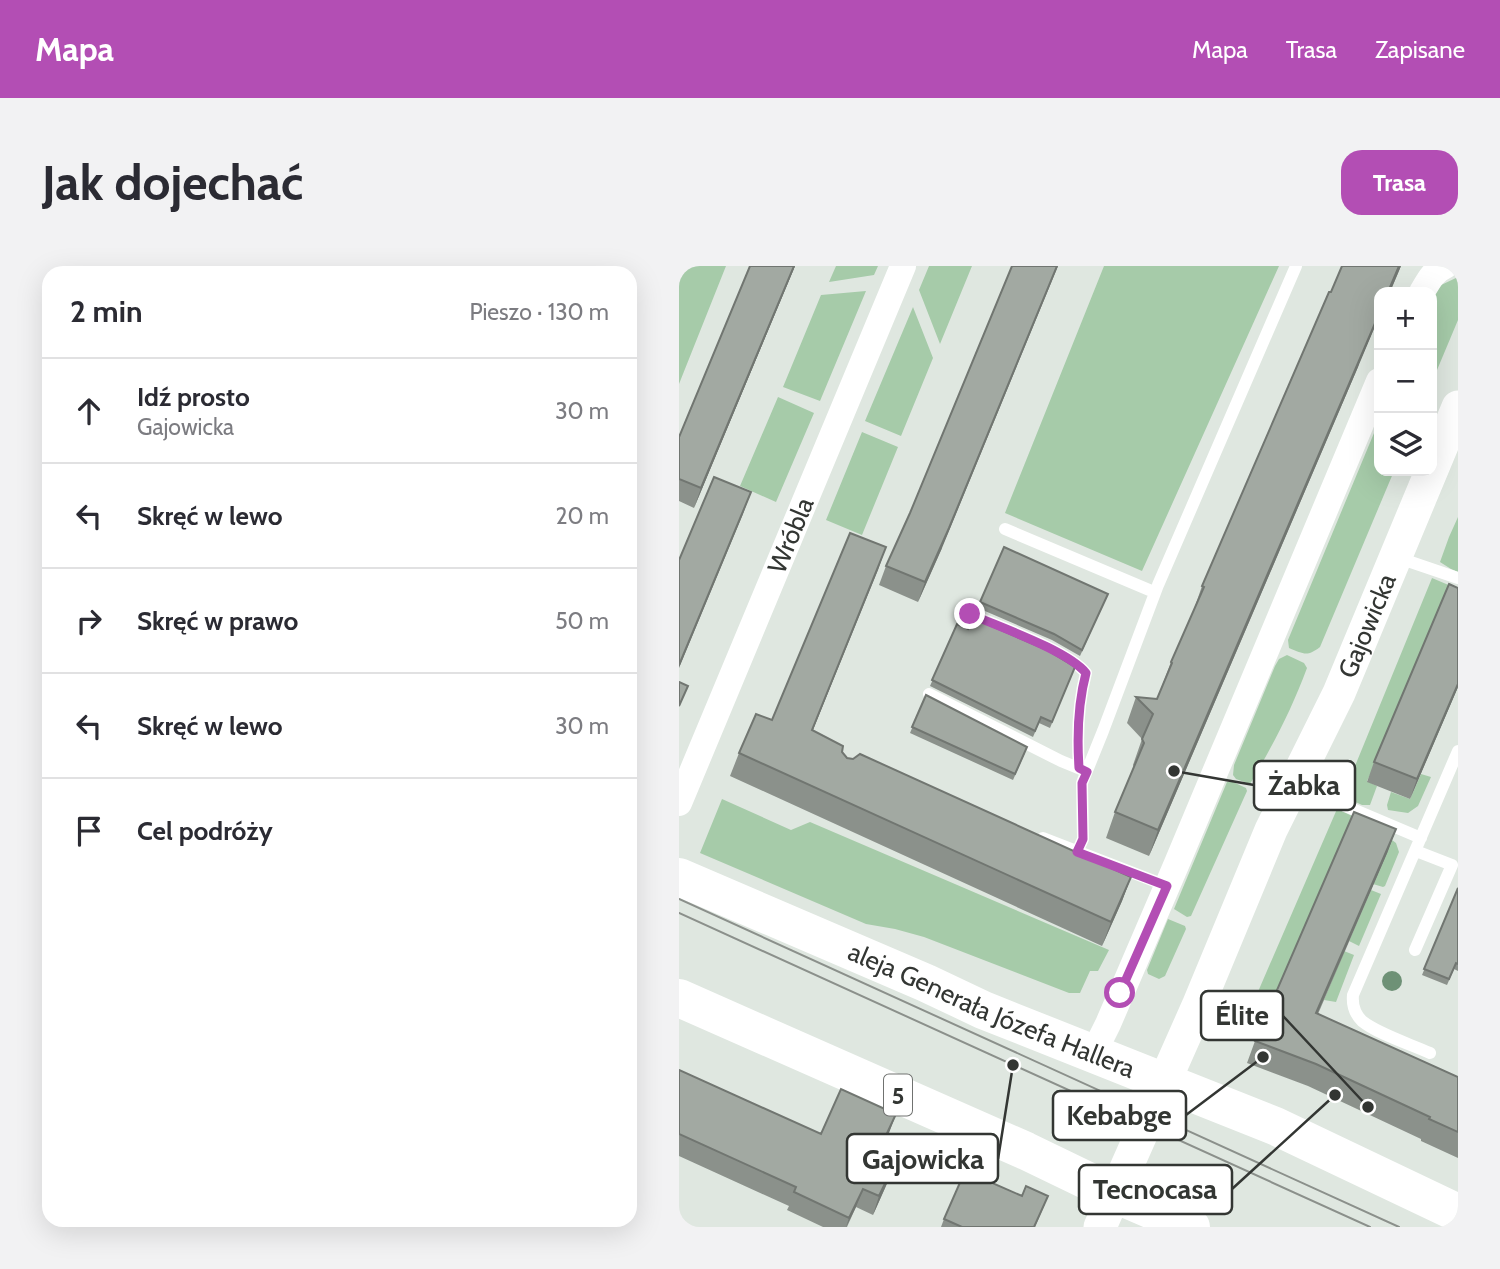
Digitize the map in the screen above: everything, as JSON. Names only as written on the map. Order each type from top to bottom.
[{"type":"main road","name":"aleja Generała Józefa Hallera","points":[[679,877],[983,1010],[1275,1126],[1458,1213]]},
{"type":"main road","name":"5","points":[[679,998],[1025,1151],[1108,1211],[1191,1227]]},
{"type":"street","name":"Wróbla","points":[[679,803],[903,266]]},
{"type":"street","points":[[1425,287],[1431,276],[1445,266]]},
{"type":"street","points":[[1093,1054],[1167,886],[1374,393]]},
{"type":"street","name":"Gajowicka","points":[[1108,1211],[1198,1006],[1271,830],[1339,693],[1458,407]]},
{"type":"lane","points":[[1083,770],[1154,592],[1296,266]]},
{"type":"lane","points":[[1005,529],[1154,592]]},
{"type":"lane","points":[[1396,557],[1458,578]]},
{"type":"lane","points":[[970,614],[1044,646],[1080,666],[1086,673],[1078,744],[1083,770],[1083,839],[1077,852]]},
{"type":"lane","points":[[929,694],[1083,770]]},
{"type":"lane","points":[[1430,1053],[1368,1025],[1357,1014],[1353,995],[1458,751]]},
{"type":"lane","points":[[1293,787],[1317,794],[1418,845],[1452,866],[1415,950]]},
{"type":"lane","points":[[1029,832],[1167,886]]},
{"type":"green space","points":[[679,266],[726,266],[679,384]]},
{"type":"green space","points":[[836,266],[878,266],[874,275],[829,282]]},
{"type":"green space","points":[[929,266],[972,266],[940,344],[919,290]]},
{"type":"green space","points":[[1104,266],[1279,266],[1142,571],[1005,513]]},
{"type":"green space","points":[[1458,277],[1458,320],[1437,370],[1437,289]]},
{"type":"green space","points":[[866,291],[820,401],[783,387],[821,295]]},
{"type":"green space","points":[[913,307],[933,358],[901,436],[865,421]]},
{"type":"green space","points":[[778,397],[814,413],[776,502],[740,486]]},
{"type":"green space","points":[[862,432],[898,447],[862,535],[826,520]]},
{"type":"green space","points":[[1374,433],[1374,476],[1392,476],[1320,647],[1305,654],[1289,648],[1288,640]]},
{"type":"green space","points":[[1458,517],[1458,572],[1440,562]]},
{"type":"green space","points":[[1432,578],[1458,589],[1367,781],[1377,786],[1370,805],[1362,805],[1349,799],[1346,788]]},
{"type":"green space","points":[[1287,655],[1304,663],[1307,668],[1281,728],[1250,784],[1236,779],[1233,775],[1234,765],[1275,666],[1279,659]]},
{"type":"green space","points":[[1421,774],[1431,777],[1418,806],[1408,813],[1388,810],[1391,792],[1410,799]]},
{"type":"green space","points":[[1227,782],[1233,782],[1247,791],[1191,916],[1187,917],[1174,909]]},
{"type":"green space","points":[[722,799],[791,830],[810,822],[1109,950],[1098,971],[1090,971],[1080,993],[1069,993],[924,937],[866,924],[700,853]]},
{"type":"green space","points":[[1337,809],[1361,820],[1291,1039],[1249,1020],[1257,994]]},
{"type":"green space","points":[[1388,837],[1396,843],[1399,852],[1383,887],[1373,884],[1370,844]]},
{"type":"green space","points":[[1371,890],[1381,894],[1359,946],[1349,941]]},
{"type":"green space","points":[[1168,919],[1185,926],[1186,929],[1165,976],[1159,979],[1148,974],[1147,970]]},
{"type":"green space","points":[[1344,951],[1354,955],[1336,1002],[1324,1000]]},
{"type":"green space","points":[[1062,1094],[1114,1119],[1107,1138],[1104,1140],[1052,1115]]},
{"type":"building","points":[[750,266],[794,266],[701,488],[679,479],[679,437]]},
{"type":"building","points":[[1012,266],[1057,266],[925,582],[886,566]]},
{"type":"building","points":[[1342,266],[1399,266],[1390,287],[1374,287],[1374,326],[1158,830],[1115,812],[1153,714],[1136,697],[1157,699],[1204,587],[1202,586]]},
{"type":"building","points":[[714,477],[751,492],[679,665],[679,560]]},
{"type":"building","points":[[850,533],[886,547],[812,730],[843,746],[842,752],[847,758],[853,759],[860,754],[1131,877],[1111,922],[739,753],[756,714],[772,720]]},
{"type":"building","points":[[1004,547],[1108,594],[1082,650],[1054,634],[980,602]]},
{"type":"building","points":[[1449,584],[1458,588],[1458,684],[1417,779],[1374,762]]},
{"type":"building","points":[[973,618],[1047,650],[1075,667],[1052,722],[1041,717],[1035,731],[932,680],[957,624],[968,629]]},
{"type":"building","points":[[679,682],[688,686],[679,706]]},
{"type":"building","points":[[926,695],[1027,747],[1015,774],[912,727]]},
{"type":"building","points":[[1354,812],[1396,829],[1316,1013],[1458,1077],[1458,1132],[1316,1064],[1255,1041]]},
{"type":"building","points":[[1458,888],[1458,964],[1456,963],[1449,979],[1424,969]]},
{"type":"building","points":[[679,1070],[821,1134],[841,1089],[896,1114],[882,1144],[900,1152],[879,1196],[863,1189],[849,1218],[794,1192],[796,1187],[679,1134]]},
{"type":"building","points":[[965,1171],[1022,1196],[1026,1186],[1048,1196],[1034,1227],[962,1227],[944,1219]]},
{"type":"tram line","points":[[679,899],[1399,1227]]},
{"type":"tram line","points":[[679,913],[1370,1227]]},
{"type":"place","name":"Żabka","points":[[1174,771]]},
{"type":"place","name":"Kebabge","points":[[1263,1057]]},
{"type":"place","name":"Gajowicka","points":[[1013,1065]]},
{"type":"place","name":"Tecnocasa","points":[[1335,1095]]},
{"type":"place","name":"Élite","points":[[1368,1107]]},
{"type":"route","points":[[970,614],[1044,646],[1080,666],[1086,673],[1078,744],[1079,768],[1087,772],[1082,783],[1083,839],[1077,852],[1167,886],[1120,993]]}]
